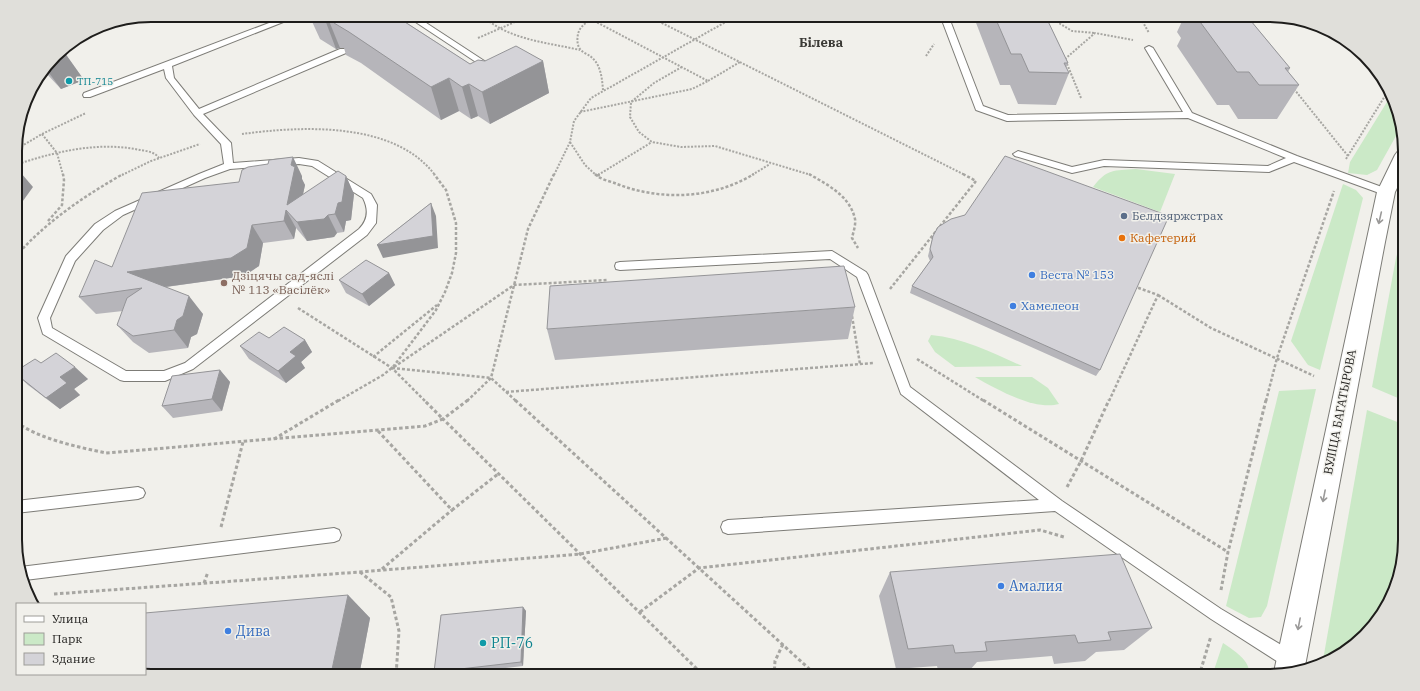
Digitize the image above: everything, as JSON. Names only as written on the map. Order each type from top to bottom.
[{"type":"street","name":"ВУЛІЦА БАГАТЫРОВА","points":[[1290,666],[1345,388],[1386,192],[1398,168]]},
{"type":"lane","points":[[87,96],[278,22]]},
{"type":"lane","points":[[420,22],[488,66]]},
{"type":"lane","points":[[947,22],[979,108],[1007,118],[1188,115],[1294,158],[1386,192]]},
{"type":"lane","points":[[1149,48],[1188,115]]},
{"type":"lane","points":[[197,113],[343,51]]},
{"type":"lane","points":[[167,64],[170,78],[197,113],[226,143],[229,166]]},
{"type":"lane","points":[[1018,154],[1072,170],[1104,163],[1269,169],[1294,158]]},
{"type":"lane","points":[[299,161],[315,163],[367,196],[372,205],[371,223],[363,232],[279,295],[189,366],[166,376],[124,376],[47,331],[44,318],[70,259],[99,227],[119,213],[202,176],[229,166],[299,161]]},
{"type":"lane","points":[[620,266],[832,255],[862,275],[905,390],[1057,506],[1290,666]]},
{"type":"lane","points":[[22,506],[138,493]]},
{"type":"lane","points":[[728,527],[1057,506]]},
{"type":"lane","points":[[26,574],[334,536]]},
{"type":"path","points":[[488,22],[500,29],[530,39],[559,44],[581,50],[591,57],[599,66],[603,90]]},
{"type":"path","points":[[457,46],[516,22]]},
{"type":"path","points":[[581,50],[577,41],[578,34],[582,27],[589,22]]},
{"type":"path","points":[[596,22],[708,81]]},
{"type":"path","points":[[660,22],[976,181],[889,290]]},
{"type":"path","points":[[24,428],[70,445],[106,453],[425,426],[443,419],[468,400],[491,378],[528,229],[570,142],[574,121],[580,112],[591,98],[603,90],[725,22]]},
{"type":"path","points":[[1057,22],[1072,31],[1095,33],[1139,41]]},
{"type":"path","points":[[1143,22],[1152,38]]},
{"type":"path","points":[[1082,100],[1081,94],[1065,59],[1095,33]]},
{"type":"path","points":[[580,112],[692,89],[740,62]]},
{"type":"path","points":[[682,67],[654,83],[638,94],[631,102],[630,117],[639,132],[652,142],[681,147],[715,146],[808,174],[835,189],[848,203],[855,220],[852,238],[859,250]]},
{"type":"path","points":[[1294,89],[1348,156]]},
{"type":"path","points":[[1201,669],[1216,614],[1228,552],[1277,358],[1342,166],[1385,96]]},
{"type":"path","points":[[36,234],[78,200],[160,158],[188,147],[220,138],[283,128],[320,128],[356,132],[404,149],[424,162],[439,177],[449,194],[458,237],[454,267],[441,302],[392,368]]},
{"type":"path","points":[[22,249],[62,205],[64,180],[56,153],[42,134]]},
{"type":"path","points":[[570,142],[597,176],[624,188],[652,193],[676,195],[704,192],[732,186],[753,176],[770,163]]},
{"type":"path","points":[[597,176],[652,142]]},
{"type":"path","points":[[22,163],[56,153],[93,148],[122,147],[156,154],[160,158]]},
{"type":"path","points":[[274,439],[392,368],[514,285],[612,280]]},
{"type":"path","points":[[1136,287],[1158,295],[1211,328],[1314,376]]},
{"type":"path","points":[[279,295],[392,368],[697,669]]},
{"type":"path","points":[[1040,530],[1057,506],[1081,461],[1158,295]]},
{"type":"path","points":[[373,356],[441,302]]},
{"type":"path","points":[[852,314],[860,364]]},
{"type":"path","points":[[911,355],[1228,552]]},
{"type":"path","points":[[506,392],[894,362]]},
{"type":"path","points":[[392,368],[491,378],[810,669]]},
{"type":"path","points":[[377,430],[452,510]]},
{"type":"path","points":[[204,583],[216,550],[243,442]]},
{"type":"path","points":[[382,570],[452,510],[498,474]]},
{"type":"path","points":[[640,612],[699,568],[1040,530],[1067,538]]},
{"type":"path","points":[[48,594],[360,572],[580,554],[667,538]]},
{"type":"path","points":[[360,572],[390,597],[399,631],[396,669]]},
{"type":"path","points":[[1204,632],[1210,636]]},
{"type":"path","points":[[774,669],[775,661],[783,644]]},
{"type":"green space","points":[[1388,101],[1394,118],[1397,134],[1377,170],[1367,175],[1348,173],[1350,162]]},
{"type":"green space","points":[[1136,169],[1175,174],[1160,212],[1093,187],[1107,173]]},
{"type":"green space","points":[[1343,184],[1356,190],[1363,198],[1320,370],[1308,365],[1291,341]]},
{"type":"green space","points":[[1398,250],[1398,398],[1372,387]]},
{"type":"green space","points":[[931,335],[955,339],[967,343],[1022,366],[955,367],[935,352],[928,341]]},
{"type":"green space","points":[[975,377],[1032,377],[1048,388],[1059,404],[1049,405],[1027,402],[1004,393]]},
{"type":"green space","points":[[1316,389],[1267,606],[1261,617],[1249,618],[1226,606],[1279,391]]},
{"type":"green space","points":[[1367,410],[1398,422],[1397,556],[1394,573],[1385,597],[1366,625],[1354,637],[1324,657]]},
{"type":"green space","points":[[1223,643],[1241,656],[1249,669],[1214,669]]},
{"type":"building","points":[[405,22],[470,64],[478,60],[485,61],[516,46],[543,61],[482,92],[469,84],[462,87],[449,78],[431,87],[334,23]]},
{"type":"building","points":[[997,22],[1048,22],[1068,63],[1064,63],[1069,73],[1029,72],[1021,54],[1011,54]]},
{"type":"building","points":[[1200,22],[1252,22],[1290,68],[1285,68],[1299,85],[1259,85],[1249,72],[1237,72]]},
{"type":"building","name":"Веста № 153","points":[[1005,156],[1169,216],[1100,370],[912,286],[933,257],[930,249],[933,236],[938,227],[951,219],[965,215]]},
{"type":"building","points":[[293,157],[291,165],[295,167],[287,205],[338,171],[346,176],[342,202],[338,203],[335,214],[328,215],[324,219],[297,222],[286,210],[284,221],[252,225],[247,248],[231,258],[127,272],[189,296],[183,316],[177,320],[174,330],[133,336],[117,325],[127,298],[142,288],[79,297],[95,260],[112,267],[142,193],[239,182],[242,170],[248,167],[268,164],[269,160]]},
{"type":"building","points":[[431,203],[433,236],[377,245]]},
{"type":"building","points":[[366,260],[389,273],[362,294],[339,280]]},
{"type":"building","points":[[844,266],[855,307],[547,329],[550,286]]},
{"type":"building","points":[[284,327],[305,340],[290,352],[296,356],[278,371],[240,346],[259,332],[269,338]]},
{"type":"building","points":[[56,353],[75,367],[60,377],[67,383],[46,398],[22,379],[22,367],[35,359],[41,363]]},
{"type":"building","points":[[220,370],[212,399],[162,406],[172,376]]},
{"type":"building","points":[[1120,554],[1152,628],[1108,632],[1111,640],[1078,643],[1075,635],[985,642],[987,651],[955,653],[953,645],[908,649],[890,572]]},
{"type":"building","points":[[348,595],[332,669],[146,669],[146,613]]},
{"type":"building","name":"РП-76","points":[[523,607],[521,662],[460,669],[434,669],[441,615]]},
{"type":"place","name":"ТП-715","points":[[69,81]]},
{"type":"place","name":"Белдзяржстрах","points":[[1124,216]]},
{"type":"place","name":"Кафетерий","points":[[1122,238]]},
{"type":"place","name":"Веста № 153","points":[[1032,275]]},
{"type":"place","name":"Дзіцячы сад-яслі № 113 «Васілёк»","points":[[224,283]]},
{"type":"place","name":"Хамелеон","points":[[1013,306]]},
{"type":"place","name":"Амалия","points":[[1001,586]]},
{"type":"place","name":"Дива","points":[[228,631]]},
{"type":"place","name":"РП-76","points":[[483,643]]},
{"type":"district","name":"Білева","points":[[821,42]]}]
